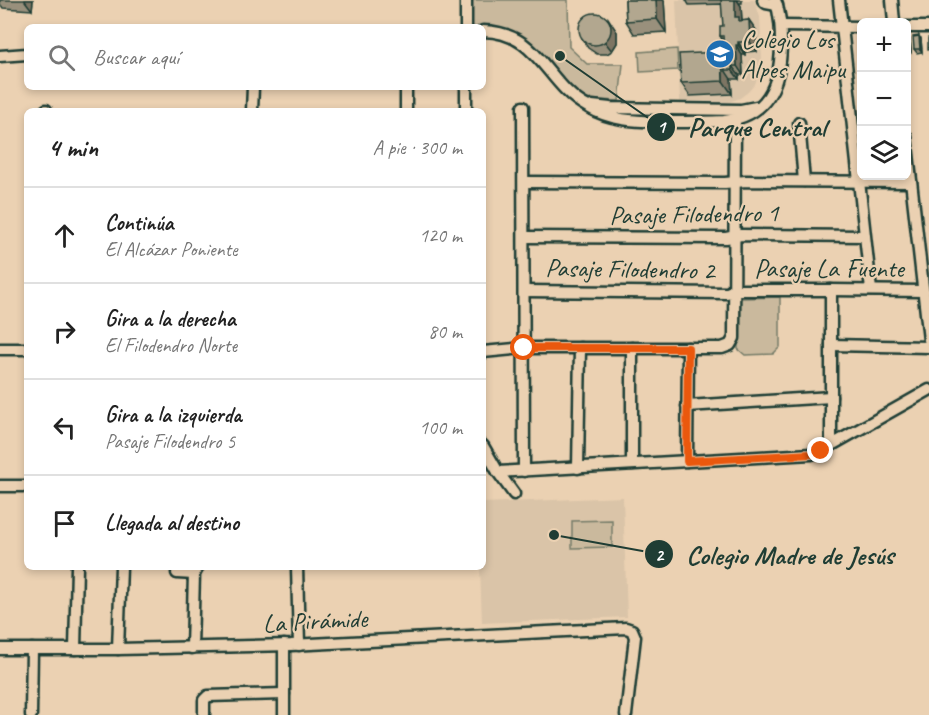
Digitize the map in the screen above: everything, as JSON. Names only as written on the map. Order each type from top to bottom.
[{"type":"street","points":[[466,0],[466,24]]},
{"type":"street","points":[[486,31],[500,33],[525,44],[538,56],[562,88],[577,101],[606,116],[627,121],[735,120],[760,106],[771,93],[778,79],[781,26],[776,3],[766,3],[763,0]]},
{"type":"street","points":[[839,0],[871,290]]},
{"type":"street","points":[[892,0],[894,18]]},
{"type":"street","points":[[781,26],[857,27]]},
{"type":"street","points":[[911,27],[929,27]]},
{"type":"street","points":[[0,56],[24,54]]},
{"type":"street","points":[[252,108],[253,90]]},
{"type":"street","points":[[406,90],[406,108]]},
{"type":"street","points":[[466,90],[466,108]]},
{"type":"street","points":[[577,101],[610,108],[741,110],[760,106]]},
{"type":"street","points":[[524,107],[524,471]]},
{"type":"street","points":[[486,352],[524,348],[722,348],[730,345],[734,338],[735,120]]},
{"type":"street","points":[[799,123],[804,181]]},
{"type":"street","points":[[524,182],[911,182],[929,340]]},
{"type":"street","name":"Pasaje Filodendro 1","points":[[524,237],[864,236]]},
{"type":"street","name":"Pasaje La Fuente","points":[[734,290],[924,291]]},
{"type":"street","name":"Pasaje Filodendro 2","points":[[524,291],[727,293],[734,290]]},
{"type":"street","points":[[831,290],[831,445]]},
{"type":"street","points":[[831,345],[929,347]]},
{"type":"street","points":[[578,468],[580,348]]},
{"type":"street","points":[[632,348],[632,464]]},
{"type":"street","points":[[687,461],[688,348]]},
{"type":"street","points":[[0,349],[24,349]]},
{"type":"street","points":[[498,472],[811,454],[821,451],[929,390]]},
{"type":"street","points":[[687,406],[831,397]]},
{"type":"street","points":[[486,451],[514,494]]},
{"type":"street","points":[[0,486],[24,486]]},
{"type":"street","points":[[75,649],[77,570]]},
{"type":"street","points":[[118,649],[121,570]]},
{"type":"street","points":[[177,573],[196,570],[192,648]]},
{"type":"street","points":[[297,570],[300,645]]},
{"type":"street","name":"La Pirámide","points":[[0,649],[300,645],[626,628],[632,630],[635,637],[626,715]]},
{"type":"street","points":[[284,645],[284,715]]},
{"type":"street","points":[[31,715],[32,649]]},
{"type":"street","points":[[204,715],[204,700],[208,696],[284,694]]},
{"type":"shaded area","points":[[471,0],[568,0],[569,47],[587,64],[623,64],[619,101],[581,99],[530,41],[486,28],[486,24],[470,24]]},
{"type":"shaded area","name":"Colegio Los Alpes Maipu","points":[[676,0],[754,0],[760,17],[762,61],[755,84],[740,98],[724,104],[680,102]]},
{"type":"shaded area","points":[[677,49],[678,70],[640,72],[639,52]]},
{"type":"shaded area","points":[[780,297],[780,347],[773,354],[745,355],[738,349],[738,301],[742,298]]},
{"type":"shaded area","points":[[623,497],[627,617],[482,623],[480,570],[486,570],[486,503]]},
{"type":"shaded area","points":[[612,520],[612,547],[572,548],[572,521]]},
{"type":"building","points":[[625,0],[656,0],[657,19],[626,21]]},
{"type":"building","points":[[721,0],[735,0],[735,17],[739,17],[739,21],[749,20],[750,42],[738,42],[736,45],[737,66],[732,66],[732,70],[725,70],[723,36],[720,36],[720,26],[723,26]]},
{"type":"building","points":[[595,13],[606,18],[611,29],[606,40],[595,45],[584,40],[579,29],[584,18]]},
{"type":"building","points":[[919,36],[920,49],[914,49],[913,37]]},
{"type":"building","points":[[722,52],[723,81],[681,83],[679,54]]},
{"type":"place","name":"Colegio Los Alpes Maipu","points":[[720,54]]},
{"type":"place","name":"Parque Central","points":[[560,56]]},
{"type":"place","name":"Colegio Madre de Jesús","points":[[554,535]]},
{"type":"route","points":[[524,348],[688,348],[687,461],[811,454],[821,451]]}]
